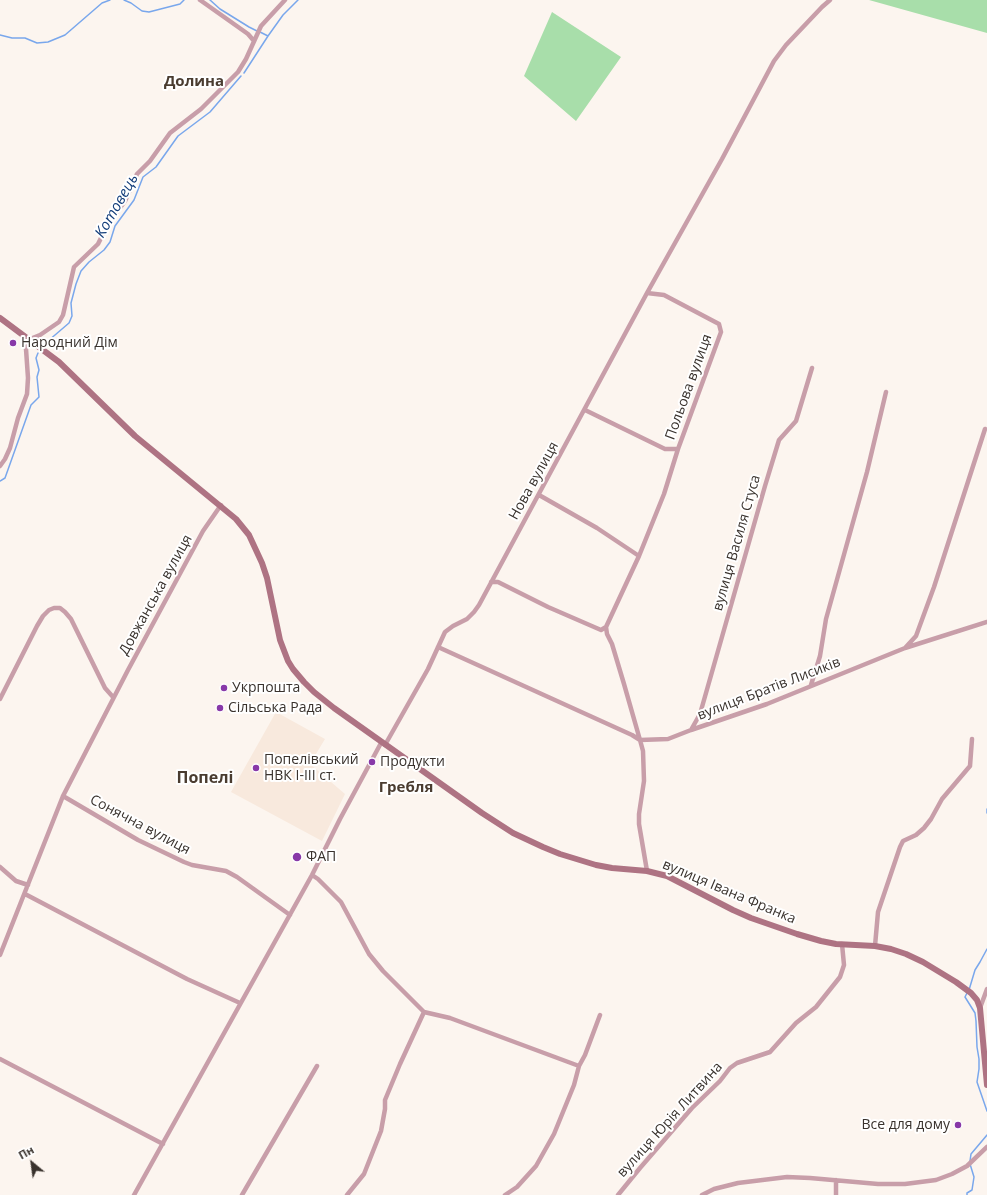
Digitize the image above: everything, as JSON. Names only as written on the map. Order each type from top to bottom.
[{"type":"main road","name":"вулиця Івана Франка","points":[[0,318],[59,362],[135,436],[166,463],[221,505],[236,519],[249,535],[262,563],[267,578],[280,640],[284,652],[293,669],[314,692],[334,708],[482,813],[513,833],[531,842],[560,854],[596,865],[647,871],[667,876],[733,910],[797,934],[821,941],[891,949],[924,962],[962,986],[971,993],[976,1000],[980,1008],[984,1031],[987,1085]]},
{"type":"street","points":[[200,0],[255,38]]},
{"type":"street","points":[[0,466],[10,448],[18,418],[27,394],[28,378],[26,350],[30,339],[59,322],[63,315],[74,267],[98,244],[107,226],[125,201],[137,174],[155,156],[170,133],[201,109],[238,72],[246,59],[261,26],[284,0]]},
{"type":"street","name":"Нова вулиця","points":[[383,744],[428,668],[445,632],[467,619],[474,612],[539,495],[647,293],[722,159],[774,60],[822,6],[830,0]]},
{"type":"street","name":"Польова вулиця","points":[[606,627],[640,556],[664,494],[678,450],[721,332],[719,324],[664,295],[647,293]]},
{"type":"street","name":"вулиця Василя Стуса","points":[[691,730],[700,714],[764,486],[779,440],[796,422],[812,368]]},
{"type":"street","points":[[811,685],[820,656],[826,619],[867,472],[886,392]]},
{"type":"street","name":"Польова вулиця","points":[[585,410],[665,449],[678,450]]},
{"type":"street","points":[[905,648],[916,636],[934,587],[985,429]]},
{"type":"street","points":[[539,495],[598,528],[640,556]]},
{"type":"street","name":"Довжанська вулиця","points":[[0,955],[63,796],[113,698],[203,531],[221,505]]},
{"type":"street","points":[[491,582],[498,582],[548,607],[608,634]]},
{"type":"street","points":[[0,699],[37,626],[43,616],[49,610],[54,608],[60,608],[70,619],[105,688],[113,698]]},
{"type":"street","name":"вулиця Братів Лисиків","points":[[640,740],[668,740],[691,730],[767,704],[905,648],[987,622]]},
{"type":"street","points":[[601,630],[606,627],[643,751],[644,781],[638,814],[647,871]]},
{"type":"street","points":[[438,647],[640,740]]},
{"type":"street","points":[[875,946],[878,912],[900,847],[903,841],[916,835],[924,828],[931,819],[942,798],[970,766],[972,739]]},
{"type":"street","points":[[134,1195],[312,875],[340,819],[383,744]]},
{"type":"street","name":"Сонячна вулиця","points":[[63,796],[138,840],[184,862],[192,865],[226,871],[237,877],[290,915]]},
{"type":"street","points":[[0,867],[16,881],[28,885]]},
{"type":"street","points":[[312,875],[341,902],[369,954],[383,971],[424,1012],[450,1018],[579,1066]]},
{"type":"street","points":[[24,894],[187,979],[240,1003]]},
{"type":"street","name":"вулиця Юрія Литвина","points":[[618,1195],[692,1108],[720,1081],[730,1068],[737,1063],[770,1052],[796,1022],[816,1007],[840,977],[844,965],[842,944]]},
{"type":"street","points":[[980,1008],[987,989]]},
{"type":"street","points":[[347,1195],[364,1174],[381,1131],[385,1109],[384,1100],[424,1012]]},
{"type":"street","points":[[505,1195],[517,1187],[536,1166],[554,1134],[600,1015]]},
{"type":"street","points":[[0,1059],[163,1144]]},
{"type":"street","points":[[242,1195],[317,1066]]},
{"type":"street","points":[[702,1195],[714,1189],[738,1183],[787,1177],[878,1184],[905,1184],[936,1180],[967,1166],[987,1147]]},
{"type":"street","points":[[836,1180],[836,1195]]},
{"type":"shaded area","points":[[276,712],[325,739],[310,764],[345,794],[322,841],[231,792]]},
{"type":"green space","points":[[869,0],[987,0],[987,33]]},
{"type":"green space","points":[[552,12],[621,57],[576,121],[524,76]]},
{"type":"waterway","points":[[0,35],[12,38],[25,38],[37,43],[48,42],[65,35],[102,3],[110,0]]},
{"type":"waterway","points":[[124,0],[142,11],[149,12],[180,4],[184,0]]},
{"type":"waterway","points":[[210,0],[220,9],[257,31]]},
{"type":"waterway","name":"Котовець","points":[[244,73],[283,15],[298,0]]},
{"type":"waterway","points":[[260,32],[268,36]]},
{"type":"waterway","name":"Котовець","points":[[48,341],[69,323],[72,316],[71,303],[81,271],[89,262],[104,250],[110,242],[115,226],[134,200],[143,177],[156,167],[178,136],[210,112],[241,76]]},
{"type":"waterway","name":"Котовець","points":[[0,481],[5,478],[31,405],[39,397],[37,377],[39,370],[36,358],[38,353]]},
{"type":"waterway","points":[[969,990],[975,970],[987,949]]},
{"type":"waterway","points":[[967,993],[965,997],[975,1013],[976,1021],[979,1059],[977,1082],[987,1111]]},
{"type":"waterway","points":[[970,1161],[971,1154],[987,1135]]},
{"type":"waterway","points":[[967,1195],[967,1193],[972,1190],[974,1177],[970,1164]]},
{"type":"place","name":"Народний Дім","points":[[13,343]]},
{"type":"place","name":"Укрпошта","points":[[224,688]]},
{"type":"place","name":"Сільська Рада","points":[[220,708]]},
{"type":"place","name":"Продукти","points":[[372,762]]},
{"type":"place","name":"Попелівський НВК І-ІІІ ст.","points":[[256,768]]},
{"type":"place","name":"ФАП","points":[[297,857]]},
{"type":"place","name":"Все для дому","points":[[958,1125]]},
{"type":"district","name":"Долина","points":[[194,82]]},
{"type":"district","name":"Попелі","points":[[205,778]]},
{"type":"district","name":"Гребля","points":[[406,788]]}]
